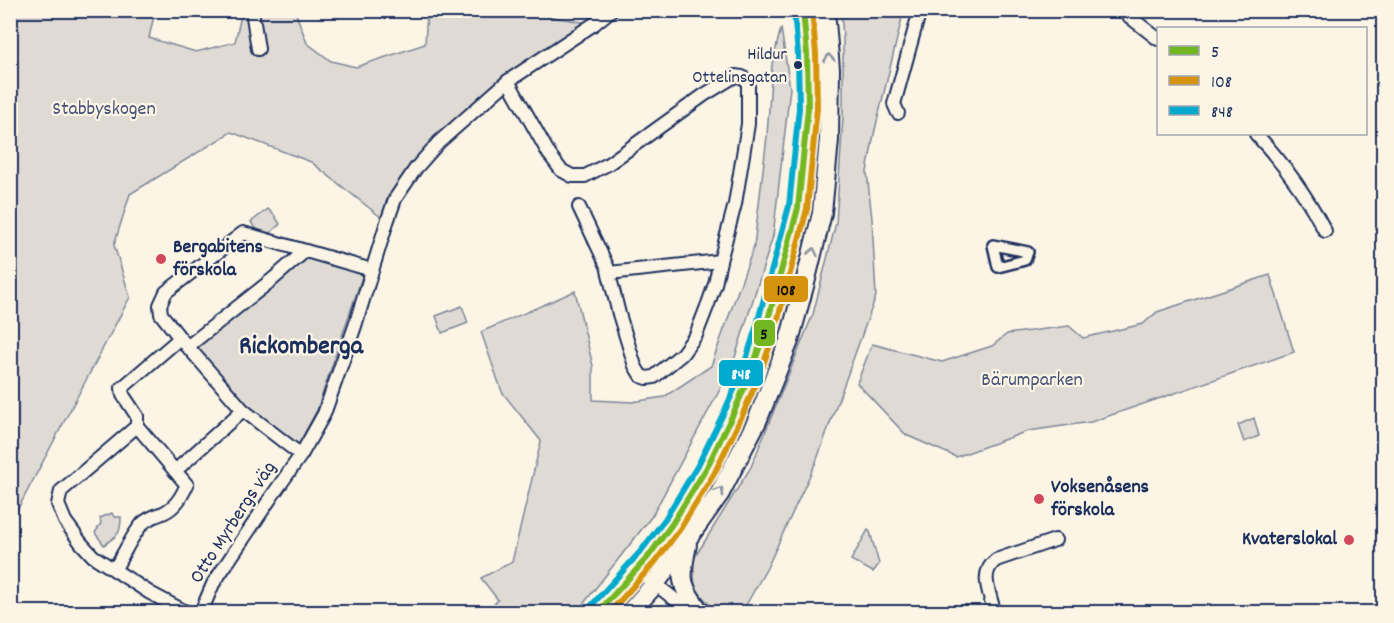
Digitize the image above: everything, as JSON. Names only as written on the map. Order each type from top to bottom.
[{"type":"main road","points":[[598,612],[648,557],[706,470],[751,372],[765,331],[798,208],[808,108],[803,10]]},
{"type":"main road","points":[[630,612],[655,584],[720,493],[757,421],[789,341],[807,279],[822,213],[829,140],[830,69],[825,10]]},
{"type":"main road","points":[[688,540],[682,579],[684,589],[700,612]]},
{"type":"street","points":[[252,10],[258,49]]},
{"type":"street","name":"Otto Myrbergs väg","points":[[201,612],[213,584],[301,455],[324,414],[395,200],[416,168],[439,142],[508,81],[594,24],[611,10]]},
{"type":"street","points":[[898,113],[894,104],[920,10]]},
{"type":"street","points":[[1121,10],[1157,38]]},
{"type":"street","points":[[508,81],[549,154],[561,170],[572,176],[585,176],[608,164],[704,95],[735,76],[748,81],[746,133],[735,204],[715,284],[696,335],[682,354],[654,376],[647,378],[641,376],[635,366],[607,266],[579,207]]},
{"type":"street","points":[[1257,135],[1275,154],[1297,184],[1325,231]]},
{"type":"street","name":"Otto Myrbergs väg","points":[[301,455],[243,410],[161,314],[160,305],[166,292],[243,233],[372,270]]},
{"type":"street","points":[[112,567],[117,565],[143,523],[152,516],[174,506],[187,485],[137,426],[137,416],[123,395],[122,388],[264,286],[305,251]]},
{"type":"street","points":[[609,273],[720,261]]},
{"type":"street","points":[[175,471],[243,410]]},
{"type":"street","points":[[137,426],[61,491],[58,504],[65,521],[93,556],[150,593],[186,612]]},
{"type":"street","points":[[994,612],[985,580],[991,564],[996,560],[1056,540]]},
{"type":"street","points":[[636,569],[691,612]]},
{"type":"green space","name":"Stabbyskogen","points":[[11,11],[155,11],[149,38],[196,52],[235,42],[242,11],[295,11],[307,43],[331,61],[356,67],[425,44],[427,11],[527,11],[594,24],[508,81],[439,142],[387,222],[311,162],[231,132],[130,194],[114,245],[130,297],[11,522]]},
{"type":"green space","points":[[841,11],[901,11],[902,18],[867,172],[876,296],[816,462],[767,568],[742,612],[716,612],[695,588],[693,560],[751,467],[813,314],[836,223],[843,118]]},
{"type":"green space","points":[[781,28],[790,88],[773,236],[732,367],[652,516],[577,612],[486,612],[498,600],[481,578],[512,562],[541,441],[502,392],[481,332],[575,291],[593,366],[593,400],[632,402],[664,397],[711,366],[754,246],[767,136],[772,64]]},
{"type":"green space","points":[[268,209],[280,224],[269,234],[258,230],[251,222]]},
{"type":"green space","points":[[305,251],[365,268],[317,410],[295,451],[243,410],[187,347]]},
{"type":"green space","name":"Bärumparken","points":[[1270,275],[1294,352],[1091,422],[1028,431],[956,457],[906,435],[857,383],[872,344],[942,362],[992,346],[1007,334],[1069,326],[1083,338],[1143,324],[1157,312]]},
{"type":"green space","points":[[462,306],[468,323],[442,333],[436,316]]},
{"type":"green space","points":[[1254,418],[1259,436],[1244,442],[1238,425]]},
{"type":"green space","points":[[112,513],[114,517],[121,517],[119,531],[104,545],[95,533],[101,523],[100,518]]},
{"type":"green space","points":[[868,530],[879,564],[873,572],[851,560]]},
{"type":"transit line","name":"5","points":[[598,612],[648,557],[672,524],[706,469],[734,412],[765,331],[798,208],[808,108],[803,10]]},
{"type":"transit line","name":"108","points":[[610,612],[655,562],[680,529],[714,474],[742,416],[774,334],[807,209],[817,108],[812,10]]},
{"type":"transit line","name":"848","points":[[591,606],[641,551],[665,519],[698,465],[743,369],[789,206],[799,108],[794,11]]},
{"type":"place","name":"Hildur Ottelinsgatan","points":[[798,65]]},
{"type":"place","name":"Bergabitens förskola","points":[[161,259]]},
{"type":"place","name":"Voksenåsens förskola","points":[[1039,499]]},
{"type":"place","name":"Kvaterslokal","points":[[1349,540]]},
{"type":"district","name":"Rickomberga","points":[[301,347]]}]
